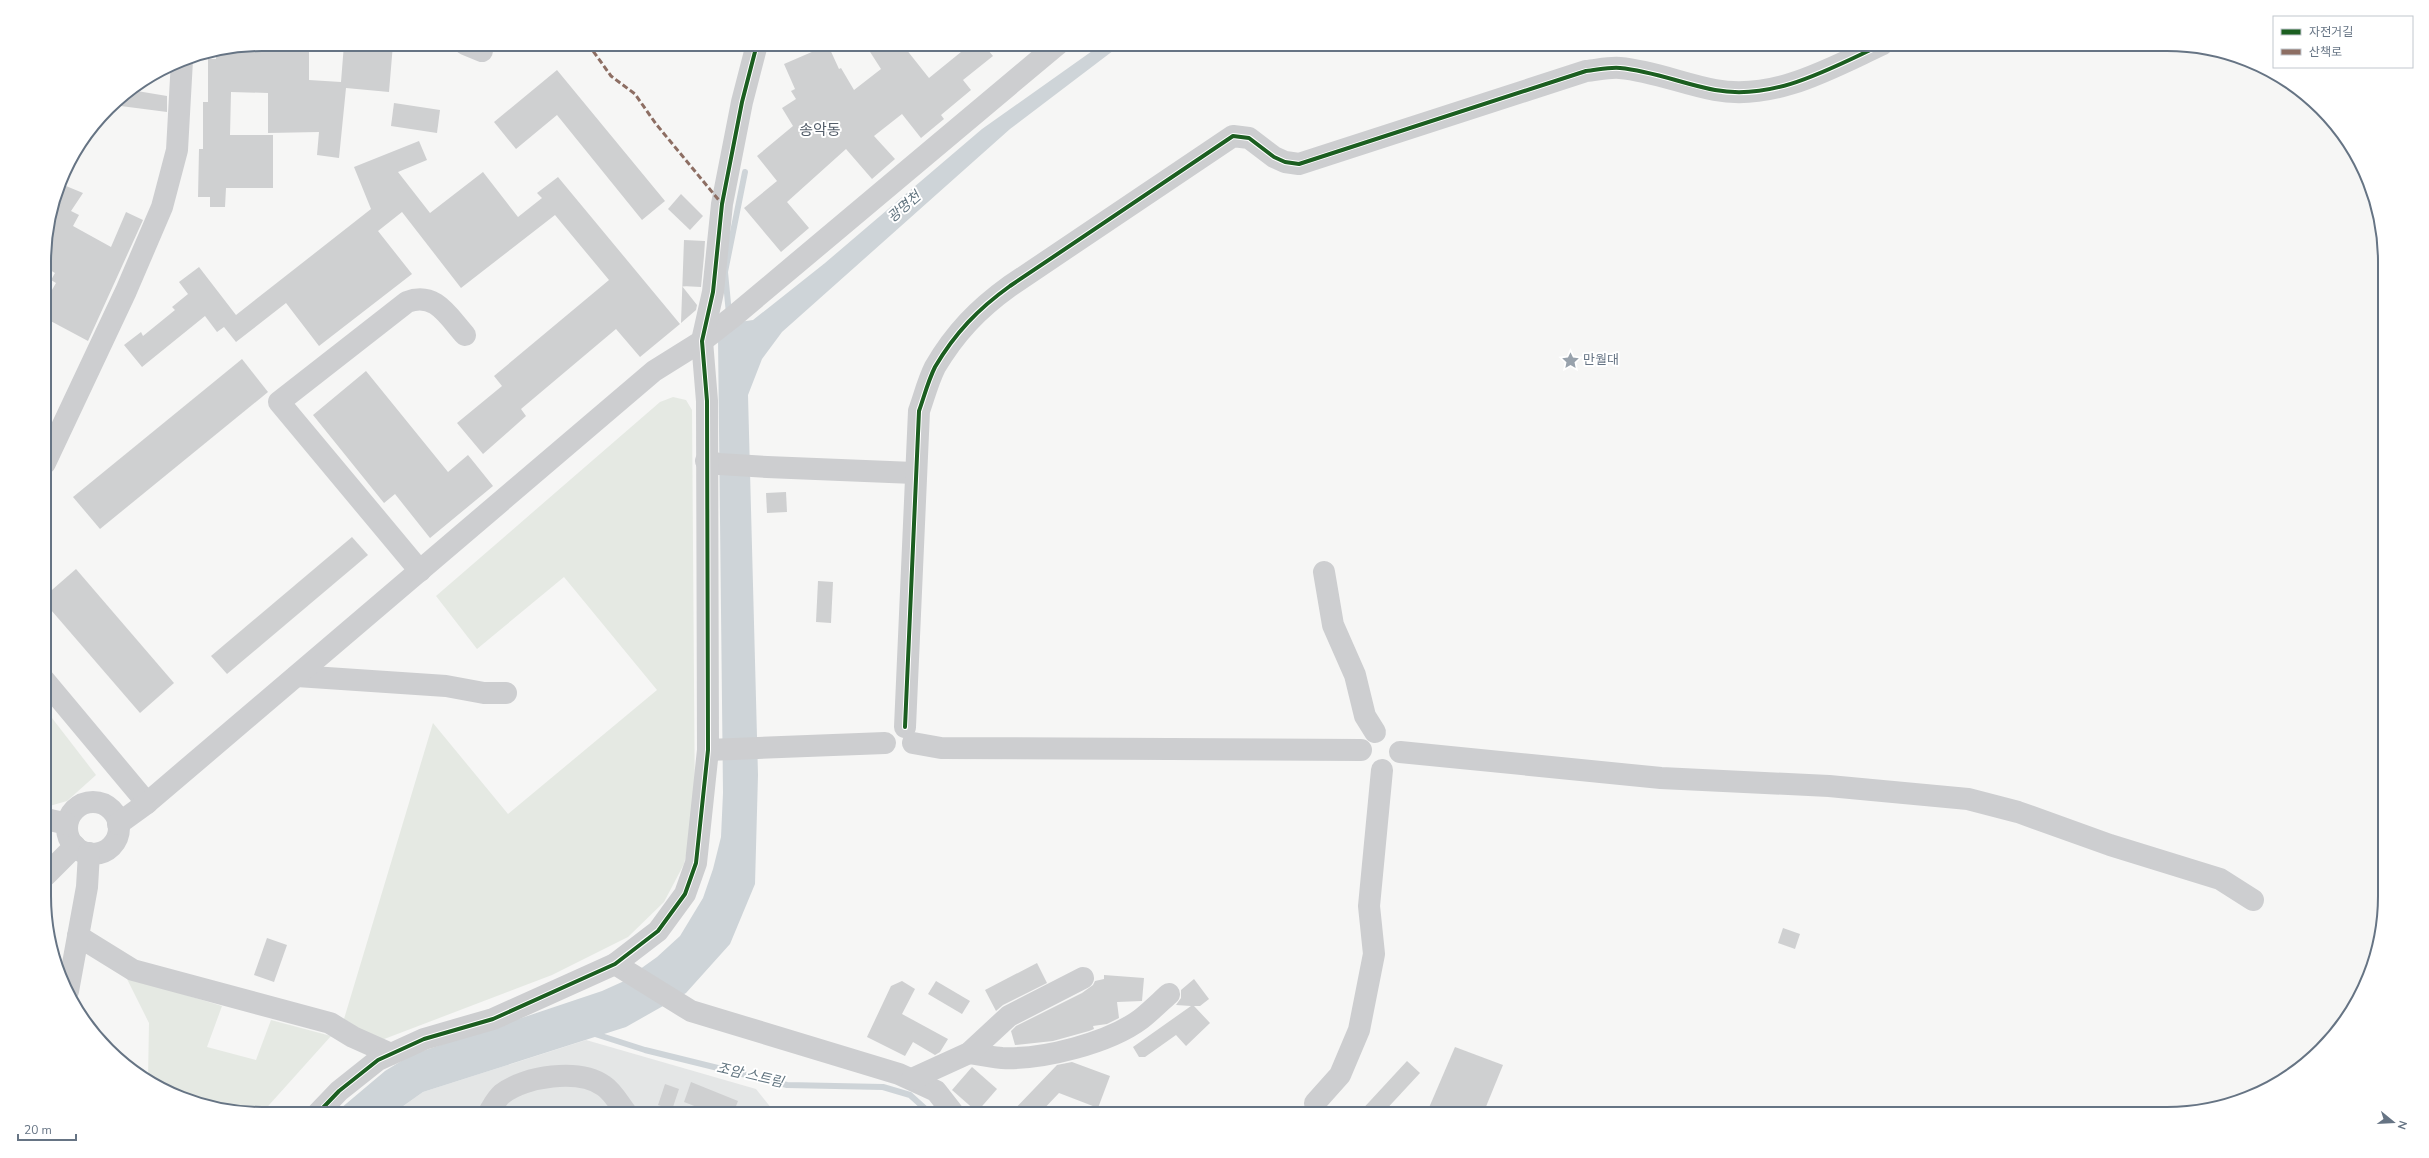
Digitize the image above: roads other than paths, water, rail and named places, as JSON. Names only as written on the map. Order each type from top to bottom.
[{"type":"street","points":[[324,1107],[339,1092],[378,1060],[424,1040],[493,1019],[623,968],[658,931],[685,894],[696,863],[716,750],[712,462],[706,401],[709,335],[722,204],[742,102],[755,51]]},
{"type":"street","points":[[118,824],[147,803],[654,371],[709,335],[734,316],[1050,51]]},
{"type":"street","points":[[716,750],[764,750],[886,743],[888,749],[899,754],[910,749],[909,735],[914,473],[918,411],[935,368],[954,338],[982,306],[1232,136],[1250,138],[1274,157],[1285,162],[1298,164],[1586,71],[1618,67],[1649,72],[1716,90],[1752,91],[1793,84],[1867,51]]},
{"type":"street","points":[[51,450],[126,291],[162,207],[177,150],[182,67]]},
{"type":"street","points":[[420,571],[279,402],[407,302],[418,298],[432,300],[465,334]]},
{"type":"street","points":[[712,462],[756,466],[914,473]]},
{"type":"street","points":[[1324,572],[1333,624],[1355,675],[1365,716],[1375,732]]},
{"type":"street","points":[[297,676],[446,686],[484,694],[506,693]]},
{"type":"street","points":[[51,688],[147,803]]},
{"type":"street","points":[[1375,732],[1388,733],[1397,740],[1400,752],[1396,763],[1386,770],[1374,770],[1365,762],[1361,750],[1365,739],[1375,732]]},
{"type":"street","points":[[909,735],[941,748],[1361,750]]},
{"type":"street","points":[[1400,752],[1660,778],[1829,786],[1968,799],[2018,812],[2110,845],[2220,879],[2253,900]]},
{"type":"street","points":[[1315,1103],[1340,1075],[1359,1030],[1374,954],[1369,906],[1382,770]]},
{"type":"street","points":[[88,802],[100,804],[110,809],[118,824],[118,832],[111,846],[97,854],[82,850],[67,833],[67,824],[74,810],[88,802]]},
{"type":"street","points":[[51,820],[67,824]]},
{"type":"street","points":[[51,872],[82,850]]},
{"type":"street","points":[[70,982],[87,887],[82,850]]},
{"type":"street","points":[[78,936],[133,970],[330,1024],[353,1038],[391,1054]]},
{"type":"street","points":[[623,968],[677,1005],[691,1011],[740,1028],[899,1074],[936,1091],[949,1107]]},
{"type":"street","points":[[912,1079],[969,1053],[1009,1016],[1083,978]]},
{"type":"street","points":[[969,1053],[1002,1058],[1025,1057],[1075,1049],[1103,1040],[1141,1019],[1168,994]]},
{"type":"street","points":[[493,1107],[501,1095],[518,1084],[573,1075],[592,1080],[604,1086],[621,1107]]},
{"type":"water","name":"광명천","points":[[1092,51],[1113,51],[1010,129],[782,332],[762,359],[748,395],[758,775],[755,884],[730,944],[686,993],[626,1027],[423,1092],[402,1107],[342,1107],[385,1071],[411,1055],[602,991],[622,982],[657,957],[680,936],[703,898],[713,869],[721,837],[723,793],[718,338],[739,322],[753,320],[825,263],[982,129]]},
{"type":"waterway","points":[[729,314],[725,272],[745,172]]},
{"type":"waterway","name":"조암 스트림","points":[[592,1033],[645,1050],[787,1085],[883,1087],[910,1095],[923,1107]]},
{"type":"place","name":"만월대","points":[[1570,360]]},
{"type":"district","name":"송악동","points":[[820,130]]}]
